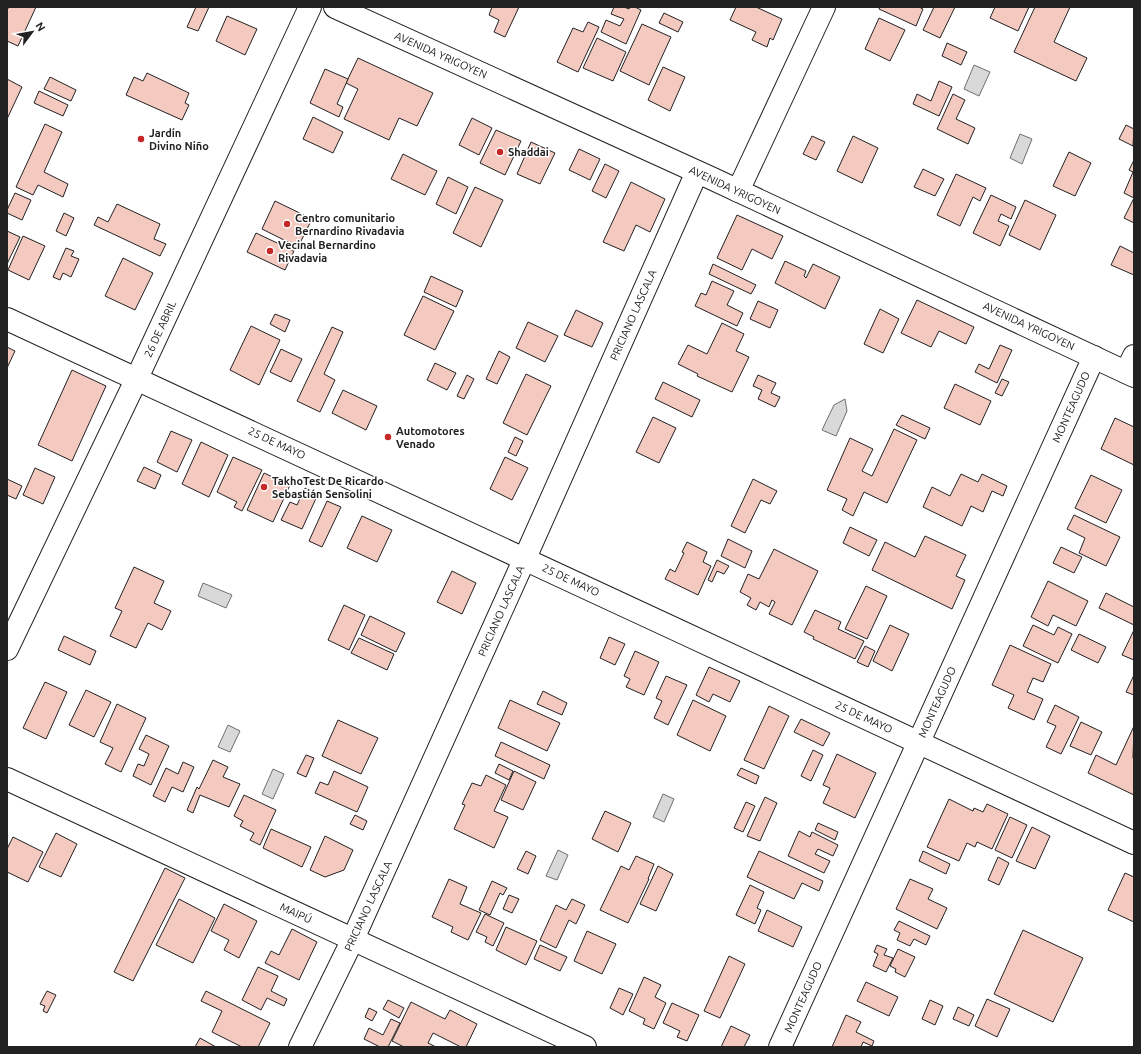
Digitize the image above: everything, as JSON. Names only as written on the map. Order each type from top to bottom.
[{"type":"street","name":"26 DE ABRIL","points":[[7,649],[137,378],[310,7]]},
{"type":"street","name":"AVENIDA YRIGOYEN","points":[[335,7],[697,172],[1094,357],[1131,368]]},
{"type":"street","points":[[738,191],[824,7]]},
{"type":"street","name":"PRICIANO LASCALA","points":[[300,1047],[353,939],[697,172]]},
{"type":"street","name":"25 DE MAYO","points":[[7,319],[525,558],[1134,843]]},
{"type":"street","name":"MONTEAGUDO","points":[[780,1047],[1094,357]]},
{"type":"street","name":"MAIPÚ","points":[[7,779],[584,1047]]},
{"type":"shaded area","points":[[974,65],[990,72],[979,96],[964,89]]},
{"type":"shaded area","points":[[1020,134],[1032,139],[1022,164],[1010,158]]},
{"type":"shaded area","points":[[845,399],[847,411],[836,436],[822,430],[834,405]]},
{"type":"shaded area","points":[[203,583],[232,595],[226,608],[198,596]]},
{"type":"shaded area","points":[[228,725],[240,731],[230,752],[218,747]]},
{"type":"shaded area","points":[[273,769],[284,774],[273,799],[262,794]]},
{"type":"shaded area","points":[[663,794],[674,799],[664,822],[653,817]]},
{"type":"shaded area","points":[[558,850],[568,855],[557,880],[546,876]]},
{"type":"building","points":[[9,7],[36,7],[18,46],[7,41],[7,10]]},
{"type":"building","points":[[196,7],[209,7],[198,31],[187,27]]},
{"type":"building","points":[[492,7],[519,7],[505,37],[494,32],[499,20],[489,15]]},
{"type":"building","points":[[614,7],[624,7],[629,9],[630,7],[635,7],[641,10],[626,44],[601,32],[606,20],[620,26],[624,19],[611,14]]},
{"type":"building","points":[[736,7],[756,7],[782,19],[773,40],[770,38],[767,47],[752,40],[756,32],[730,20]]},
{"type":"building","points":[[880,7],[919,7],[923,9],[916,26],[879,9]]},
{"type":"building","points":[[934,7],[955,7],[940,38],[923,30]]},
{"type":"building","points":[[995,7],[1029,7],[1018,31],[990,18]]},
{"type":"building","points":[[1035,7],[1070,7],[1054,42],[1087,58],[1076,81],[1014,52]]},
{"type":"building","points":[[664,13],[683,22],[678,32],[659,23]]},
{"type":"building","points":[[227,16],[257,29],[245,55],[216,41]]},
{"type":"building","points":[[879,18],[905,30],[890,61],[865,49]]},
{"type":"building","points":[[588,22],[599,27],[578,72],[557,62],[573,28],[583,32]]},
{"type":"building","points":[[642,24],[671,37],[649,85],[620,71]]},
{"type":"building","points":[[597,38],[626,52],[613,81],[583,68]]},
{"type":"building","points":[[947,43],[967,52],[961,65],[942,56]]},
{"type":"building","points":[[358,58],[433,93],[417,126],[399,118],[389,140],[344,119],[358,89],[346,83]]},
{"type":"building","points":[[663,67],[685,77],[670,111],[648,100]]},
{"type":"building","points":[[325,69],[348,79],[337,104],[343,107],[339,117],[310,103]]},
{"type":"building","points":[[147,73],[189,93],[185,103],[189,105],[182,120],[126,95],[134,77],[143,81]]},
{"type":"building","points":[[50,77],[76,90],[71,101],[44,89]]},
{"type":"building","points":[[7,79],[22,87],[7,119]]},
{"type":"building","points":[[939,81],[952,87],[939,116],[913,104],[917,94],[931,101]]},
{"type":"building","points":[[39,91],[68,105],[63,116],[34,103]]},
{"type":"building","points":[[953,94],[965,100],[956,119],[975,128],[968,144],[937,129]]},
{"type":"building","points":[[313,117],[343,132],[333,153],[303,139]]},
{"type":"building","points":[[472,118],[492,128],[479,155],[459,145]]},
{"type":"building","points":[[45,124],[62,132],[44,172],[68,184],[63,197],[38,185],[33,195],[16,187]]},
{"type":"building","points":[[1126,125],[1134,129],[1133,146],[1119,139]]},
{"type":"building","name":"Shaddai","points":[[496,130],[521,141],[505,175],[480,163]]},
{"type":"building","points":[[812,136],[825,142],[816,160],[803,154]]},
{"type":"building","points":[[853,136],[878,148],[862,183],[837,171]]},
{"type":"building","points":[[531,142],[555,153],[540,184],[517,174]]},
{"type":"building","points":[[579,149],[600,159],[590,180],[569,170]]},
{"type":"building","points":[[1069,152],[1091,163],[1075,196],[1053,186]]},
{"type":"building","points":[[403,154],[437,171],[425,195],[391,179]]},
{"type":"building","points":[[1134,160],[1134,198],[1124,193],[1133,172],[1129,170]]},
{"type":"building","points":[[605,164],[619,171],[606,198],[592,191]]},
{"type":"building","points":[[923,169],[944,179],[935,196],[914,187]]},
{"type":"building","points":[[956,174],[986,188],[980,201],[973,197],[960,226],[937,215]]},
{"type":"building","points":[[448,177],[468,187],[456,214],[436,204]]},
{"type":"building","points":[[631,182],[665,199],[650,232],[636,225],[624,251],[603,242]]},
{"type":"building","points":[[475,187],[503,200],[481,247],[453,233]]},
{"type":"building","points":[[15,193],[31,200],[22,220],[7,213]]},
{"type":"building","points":[[991,195],[1016,207],[1011,219],[1001,214],[998,221],[1009,226],[1000,246],[973,233]]},
{"type":"building","points":[[1134,198],[1134,223],[1124,218]]},
{"type":"building","points":[[1025,200],[1056,215],[1040,250],[1009,235]]},
{"type":"building","name":"Centro comunitario Bernardino Rivadavia","points":[[275,201],[312,219],[298,247],[262,229]]},
{"type":"building","points":[[117,204],[160,224],[154,239],[166,244],[160,256],[94,225],[98,217],[108,222]]},
{"type":"building","points":[[64,213],[74,218],[66,236],[56,231]]},
{"type":"building","points":[[737,215],[783,236],[772,259],[752,249],[742,270],[717,258]]},
{"type":"building","points":[[7,231],[20,237],[7,264]]},
{"type":"building","name":"Vecinal Bernardino Rivadavia","points":[[256,233],[294,251],[285,270],[247,252]]},
{"type":"building","points":[[23,236],[45,246],[29,280],[8,270]]},
{"type":"building","points":[[1120,246],[1134,253],[1134,275],[1111,265]]},
{"type":"building","points":[[66,248],[74,251],[71,256],[79,259],[71,277],[63,273],[60,280],[53,277]]},
{"type":"building","points":[[123,258],[153,273],[135,310],[105,296]]},
{"type":"building","points":[[785,261],[806,271],[804,276],[806,278],[813,264],[840,277],[825,309],[775,283]]},
{"type":"building","points":[[713,264],[756,285],[751,294],[709,274]]},
{"type":"building","points":[[431,276],[463,291],[456,307],[424,292]]},
{"type":"building","points":[[712,281],[734,291],[727,305],[743,313],[737,326],[695,306],[701,293],[706,295]]},
{"type":"building","points":[[423,296],[454,311],[435,350],[404,335]]},
{"type":"building","points":[[917,300],[974,327],[966,344],[939,331],[931,347],[901,333]]},
{"type":"building","points":[[758,301],[778,310],[770,328],[750,319]]},
{"type":"building","points":[[880,309],[899,319],[883,353],[864,344]]},
{"type":"building","points":[[576,310],[603,323],[592,347],[564,335]]},
{"type":"building","points":[[275,314],[290,320],[285,332],[270,324]]},
{"type":"building","points":[[528,322],[558,336],[545,362],[516,348]]},
{"type":"building","points":[[722,323],[744,334],[736,351],[749,357],[732,392],[697,376],[698,374],[678,364],[688,345],[707,354]]},
{"type":"building","points":[[251,326],[280,340],[259,385],[230,370]]},
{"type":"building","points":[[332,327],[343,332],[324,374],[335,380],[320,412],[297,401]]},
{"type":"building","points":[[1000,345],[1012,350],[997,383],[975,372],[979,364],[989,369]]},
{"type":"building","points":[[7,347],[15,351],[7,368]]},
{"type":"building","points":[[281,349],[302,359],[291,382],[270,372]]},
{"type":"building","points":[[499,351],[510,357],[497,384],[486,379]]},
{"type":"building","points":[[435,363],[456,373],[447,390],[427,380]]},
{"type":"building","points":[[72,370],[106,386],[72,461],[38,445]]},
{"type":"building","points":[[526,374],[551,386],[527,435],[503,423]]},
{"type":"building","points":[[467,375],[474,379],[464,399],[457,396]]},
{"type":"building","points":[[758,375],[776,383],[771,393],[780,397],[775,407],[758,399],[762,390],[753,386]]},
{"type":"building","points":[[1002,379],[1009,382],[1002,396],[995,393]]},
{"type":"building","points":[[663,382],[700,400],[692,417],[655,399]]},
{"type":"building","points":[[955,384],[991,401],[980,425],[944,408]]},
{"type":"building","points":[[343,390],[377,406],[366,430],[332,413]]},
{"type":"building","points":[[902,415],[930,428],[925,439],[896,425]]},
{"type":"building","points":[[653,417],[676,428],[659,463],[636,452]]},
{"type":"building","points":[[1115,418],[1134,427],[1134,465],[1101,449]]},
{"type":"building","points":[[894,429],[917,440],[887,503],[864,492],[853,516],[842,510],[847,499],[827,490],[850,438],[873,449],[862,471],[872,476]]},
{"type":"building","points":[[171,431],[192,440],[177,472],[157,462]]},
{"type":"building","points":[[515,437],[523,441],[516,456],[508,452]]},
{"type":"building","points":[[201,442],[228,455],[209,497],[182,484]]},
{"type":"building","points":[[233,457],[262,470],[242,511],[234,507],[237,502],[217,492]]},
{"type":"building","points":[[505,457],[528,468],[512,500],[490,489]]},
{"type":"building","points":[[144,467],[161,475],[155,489],[137,481]]},
{"type":"building","points":[[35,468],[55,477],[43,504],[23,495]]},
{"type":"building","points":[[264,473],[290,485],[273,522],[247,510]]},
{"type":"building","points":[[961,474],[978,482],[982,474],[1007,486],[1003,496],[992,491],[983,512],[971,506],[962,526],[923,507],[932,487],[950,496]]},
{"type":"building","points":[[1091,475],[1122,490],[1106,523],[1075,508]]},
{"type":"building","points":[[7,479],[22,486],[16,499],[7,495]]},
{"type":"building","points":[[753,479],[777,491],[770,504],[761,500],[745,533],[731,526]]},
{"type":"building","points":[[305,488],[318,494],[302,529],[281,520],[290,502],[297,505]]},
{"type":"building","points":[[327,501],[341,507],[322,547],[309,541]]},
{"type":"building","points":[[1074,515],[1120,537],[1106,566],[1079,553],[1085,538],[1067,529]]},
{"type":"building","points":[[362,516],[392,530],[377,562],[347,548]]},
{"type":"building","points":[[850,527],[877,540],[869,556],[843,543]]},
{"type":"building","points":[[925,536],[966,555],[956,576],[965,580],[952,609],[872,570],[885,542],[915,557]]},
{"type":"building","points":[[728,539],[752,551],[745,568],[721,556]]},
{"type":"building","points":[[687,542],[707,552],[703,562],[711,566],[698,595],[665,579],[670,569],[675,572],[684,553],[682,552]]},
{"type":"building","points":[[1061,547],[1082,557],[1074,573],[1053,563]]},
{"type":"building","points":[[774,549],[818,571],[792,625],[769,614],[775,602],[772,600],[769,607],[760,602],[756,610],[747,605],[751,598],[740,592],[748,574],[759,579]]},
{"type":"building","points":[[717,560],[729,566],[724,574],[717,571],[712,582],[708,580]]},
{"type":"building","points":[[134,567],[164,581],[154,603],[171,611],[162,630],[148,623],[136,648],[110,636],[122,611],[115,608]]},
{"type":"building","points":[[452,571],[476,583],[462,614],[437,602]]},
{"type":"building","points":[[1048,581],[1088,601],[1076,626],[1053,615],[1048,626],[1031,617]]},
{"type":"building","points":[[866,586],[887,596],[867,639],[845,629]]},
{"type":"building","points":[[1106,593],[1134,607],[1134,625],[1099,608]]},
{"type":"building","points":[[344,605],[365,615],[349,650],[328,640]]},
{"type":"building","points":[[815,610],[841,622],[838,629],[864,641],[855,659],[813,639],[814,637],[804,632]]},
{"type":"building","points":[[370,616],[405,633],[396,652],[361,635]]},
{"type":"building","points":[[890,625],[909,634],[892,671],[873,661]]},
{"type":"building","points":[[1033,625],[1054,635],[1058,627],[1072,634],[1058,663],[1023,646]]},
{"type":"building","points":[[1134,630],[1134,660],[1122,655]]},
{"type":"building","points":[[1079,634],[1106,647],[1098,663],[1071,650]]},
{"type":"building","points":[[64,636],[96,651],[90,665],[58,650]]},
{"type":"building","points":[[609,637],[625,644],[615,665],[600,658]]},
{"type":"building","points":[[359,638],[394,654],[387,670],[351,653]]},
{"type":"building","points":[[1010,645],[1051,664],[1043,682],[1033,678],[1027,692],[1043,699],[1034,720],[1008,708],[1014,695],[992,685]]},
{"type":"building","points":[[865,646],[875,651],[868,667],[857,662]]},
{"type":"building","points":[[635,651],[659,662],[644,695],[626,687],[630,679],[624,676]]},
{"type":"building","points":[[709,667],[740,681],[730,702],[713,694],[709,702],[696,695]]},
{"type":"building","points":[[1134,675],[1134,695],[1126,692]]},
{"type":"building","points":[[666,676],[687,685],[668,725],[654,718],[662,701],[656,698]]},
{"type":"building","points":[[45,682],[67,692],[46,739],[23,728]]},
{"type":"building","points":[[86,690],[111,702],[94,737],[69,725]]},
{"type":"building","points":[[543,691],[567,703],[562,715],[537,704]]},
{"type":"building","points":[[510,700],[560,723],[547,751],[498,728]]},
{"type":"building","points":[[693,700],[726,716],[710,751],[677,735]]},
{"type":"building","points":[[117,704],[146,718],[121,772],[105,764],[113,748],[100,742]]},
{"type":"building","points":[[1055,705],[1079,717],[1061,754],[1046,747],[1056,726],[1047,722]]},
{"type":"building","points":[[769,706],[789,716],[764,769],[744,760]]},
{"type":"building","points":[[801,719],[830,733],[823,746],[794,732]]},
{"type":"building","points":[[338,720],[378,738],[361,774],[322,756]]},
{"type":"building","points":[[1081,722],[1102,732],[1091,755],[1070,746]]},
{"type":"building","points":[[1134,726],[1134,795],[1088,773],[1096,755],[1116,765]]},
{"type":"building","points":[[146,735],[169,746],[151,785],[133,776],[138,764],[144,766],[149,754],[139,749]]},
{"type":"building","points":[[501,742],[550,765],[544,779],[495,756]]},
{"type":"building","points":[[813,750],[823,755],[811,781],[801,776]]},
{"type":"building","points":[[837,754],[876,773],[855,818],[823,803],[830,788],[823,785]]},
{"type":"building","points":[[306,755],[314,758],[306,777],[297,773]]},
{"type":"building","points":[[213,760],[228,767],[223,777],[240,784],[229,807],[200,795],[193,813],[187,810],[197,787],[199,789]]},
{"type":"building","points":[[183,762],[194,767],[183,792],[172,787],[165,802],[153,796],[166,768],[178,774]]},
{"type":"building","points":[[499,764],[513,771],[509,780],[495,773]]},
{"type":"building","points":[[741,768],[759,776],[756,784],[737,775]]},
{"type":"building","points":[[334,771],[368,787],[357,812],[315,793],[320,782],[328,785]]},
{"type":"building","points":[[514,771],[536,782],[523,810],[501,800]]},
{"type":"building","points":[[486,775],[506,785],[494,811],[508,817],[494,848],[454,829],[465,805],[462,804],[472,783],[481,786]]},
{"type":"building","points":[[244,795],[276,810],[260,845],[250,840],[254,833],[240,826],[243,821],[234,816]]},
{"type":"building","points":[[765,797],[777,803],[760,841],[747,836]]},
{"type":"building","points":[[949,799],[973,811],[974,808],[983,812],[987,804],[1008,814],[992,849],[977,842],[975,847],[967,843],[959,861],[927,847]]},
{"type":"building","points":[[746,802],[755,806],[743,832],[734,828]]},
{"type":"building","points":[[605,811],[631,823],[618,852],[592,839]]},
{"type":"building","points":[[355,815],[367,821],[363,830],[350,824]]},
{"type":"building","points":[[1010,817],[1027,825],[1012,858],[995,850]]},
{"type":"building","points":[[818,823],[838,832],[835,840],[815,830]]},
{"type":"building","points":[[1032,827],[1050,836],[1035,869],[1016,861]]},
{"type":"building","points":[[271,829],[311,847],[302,867],[263,848]]},
{"type":"building","points":[[799,831],[810,837],[812,832],[838,845],[833,856],[818,849],[815,854],[830,861],[824,873],[788,856]]},
{"type":"building","points":[[56,833],[77,844],[61,877],[39,867]]},
{"type":"building","points":[[325,836],[353,850],[344,870],[325,877],[310,870]]},
{"type":"building","points":[[13,837],[43,852],[28,882],[7,872],[7,849]]},
{"type":"building","points":[[526,851],[536,856],[528,874],[517,869]]},
{"type":"building","points":[[759,851],[823,881],[819,891],[802,883],[794,899],[747,877]]},
{"type":"building","points":[[923,851],[950,864],[946,874],[919,861]]},
{"type":"building","points":[[636,856],[654,864],[649,879],[628,923],[600,910],[621,866],[629,870]]},
{"type":"building","points":[[998,857],[1009,863],[999,885],[988,880]]},
{"type":"building","points":[[658,866],[673,874],[656,911],[640,904]]},
{"type":"building","points":[[165,868],[185,878],[133,981],[114,972]]},
{"type":"building","points":[[1125,873],[1134,877],[1134,922],[1108,910]]},
{"type":"building","points":[[449,879],[467,887],[460,904],[481,913],[468,940],[451,932],[453,927],[432,917]]},
{"type":"building","points":[[910,879],[933,889],[928,899],[947,908],[937,929],[896,909]]},
{"type":"building","points":[[492,881],[507,888],[503,895],[500,893],[490,915],[479,910]]},
{"type":"building","points":[[750,885],[764,892],[757,908],[761,910],[755,924],[736,915]]},
{"type":"building","points":[[509,895],[519,899],[512,913],[503,909]]},
{"type":"building","points":[[179,899],[215,918],[193,963],[156,945]]},
{"type":"building","points":[[572,899],[585,905],[576,924],[569,920],[556,948],[540,940],[556,905],[566,910]]},
{"type":"building","points":[[224,904],[257,921],[239,958],[224,950],[229,940],[211,931]]},
{"type":"building","points":[[767,910],[802,927],[793,947],[758,931]]},
{"type":"building","points":[[485,914],[504,923],[493,946],[485,942],[487,937],[476,932]]},
{"type":"building","points":[[899,921],[930,936],[926,945],[914,939],[910,946],[897,940],[900,933],[894,930]]},
{"type":"building","points":[[506,927],[537,941],[526,965],[496,950]]},
{"type":"building","points":[[292,929],[317,942],[299,980],[265,963],[271,951],[279,955]]},
{"type":"building","points":[[1023,930],[1083,958],[1053,1022],[994,994]]},
{"type":"building","points":[[587,931],[616,944],[602,974],[574,961]]},
{"type":"building","points":[[540,945],[567,957],[560,971],[534,959]]},
{"type":"building","points":[[877,945],[887,949],[884,955],[893,958],[886,972],[873,966],[878,954],[874,952]]},
{"type":"building","points":[[898,949],[915,957],[905,977],[895,972],[896,969],[890,966]]},
{"type":"building","points":[[729,956],[745,964],[720,1018],[704,1011]]},
{"type":"building","points":[[258,967],[278,976],[271,991],[287,999],[284,1006],[267,998],[261,1010],[242,1000]]},
{"type":"building","points":[[644,977],[661,985],[655,997],[666,1003],[654,1029],[643,1024],[645,1019],[629,1011]]},
{"type":"building","points":[[866,982],[898,997],[889,1016],[857,1001]]},
{"type":"building","points":[[619,988],[633,994],[623,1015],[610,1008]]},
{"type":"building","points":[[47,991],[56,995],[47,1013],[43,1011],[45,1006],[40,1004]]},
{"type":"building","points":[[206,991],[270,1023],[258,1047],[242,1047],[212,1032],[222,1011],[201,1001]]},
{"type":"building","points":[[987,999],[1010,1009],[997,1037],[975,1026]]},
{"type":"building","points":[[388,1000],[404,1008],[399,1018],[383,1009]]},
{"type":"building","points":[[930,1000],[943,1006],[935,1025],[922,1019]]},
{"type":"building","points":[[411,1002],[445,1019],[450,1010],[477,1024],[466,1047],[461,1047],[433,1033],[428,1043],[436,1047],[404,1047],[392,1041]]},
{"type":"building","points":[[672,1003],[699,1015],[687,1041],[677,1037],[680,1031],[663,1023]]},
{"type":"building","points":[[958,1007],[974,1015],[969,1026],[953,1019]]},
{"type":"building","points":[[369,1008],[377,1012],[372,1021],[365,1017]]},
{"type":"building","points":[[846,1015],[861,1022],[856,1032],[874,1041],[872,1046],[863,1042],[861,1047],[832,1047]]},
{"type":"building","points":[[391,1019],[400,1023],[388,1047],[380,1047],[364,1039],[369,1028],[383,1035]]},
{"type":"building","points":[[731,1026],[750,1035],[744,1047],[721,1047]]},
{"type":"building","points":[[200,1038],[216,1047],[195,1047]]},
{"type":"place","name":"Jardín Divino Niño","points":[[141,139]]},
{"type":"place","name":"Shaddai","points":[[500,152]]},
{"type":"place","name":"Centro comunitario Bernardino Rivadavia","points":[[287,224]]},
{"type":"place","name":"Vecinal Bernardino Rivadavia","points":[[270,251]]},
{"type":"place","name":"Automotores Venado","points":[[388,437]]},
{"type":"place","name":"TakhoTest De Ricardo Sebastián Sensolini","points":[[264,487]]}]
